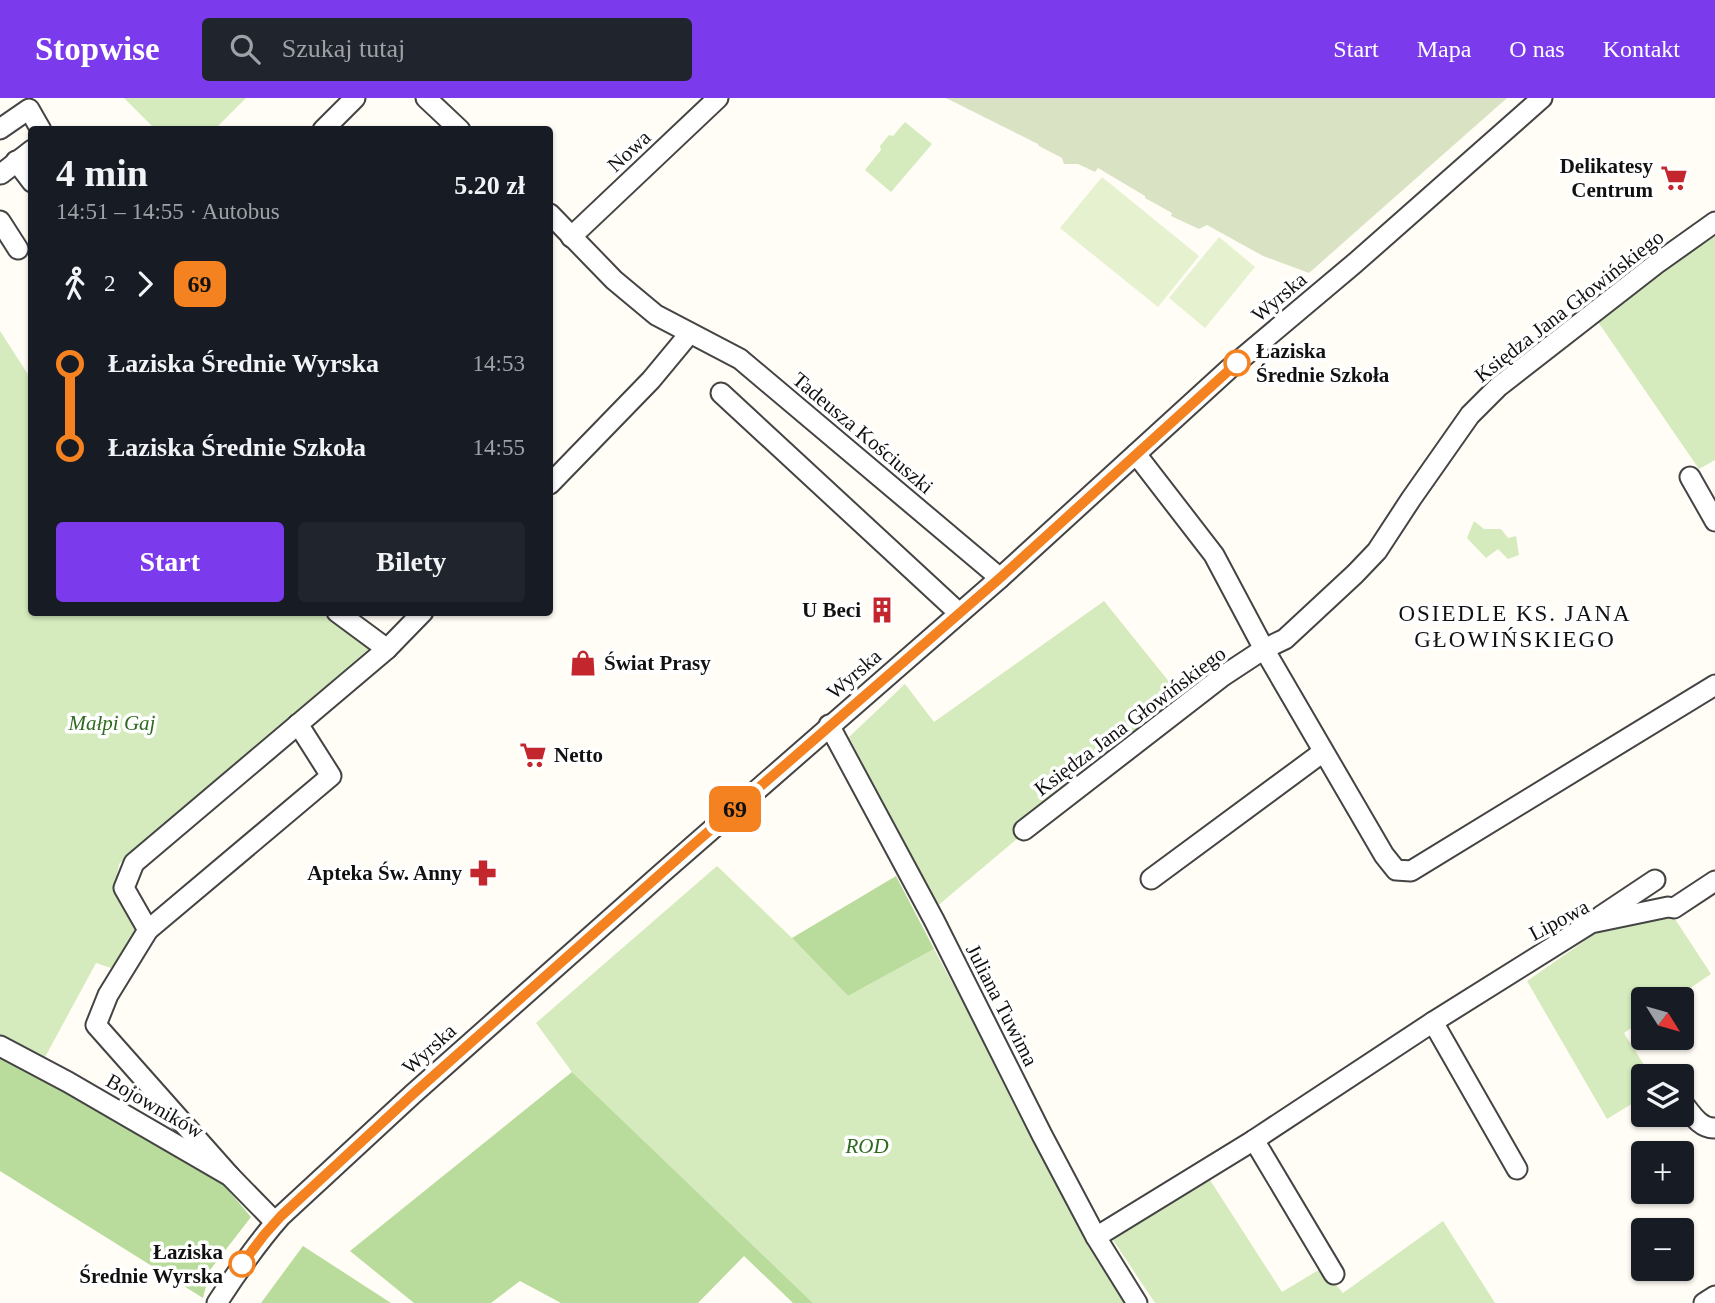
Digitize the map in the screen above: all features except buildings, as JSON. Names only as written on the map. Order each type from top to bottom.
[{"type":"street","points":[[327,126],[355,98]]},
{"type":"street","points":[[426,98],[456,126]]},
{"type":"street","name":"Nowa","points":[[571,237],[718,98]]},
{"type":"street","name":"Wyrska","points":[[217,1303],[242,1264],[275,1222],[413,1094],[829,725],[1000,578],[1229,369],[1348,269],[1542,98]]},
{"type":"street","points":[[0,129],[25,104],[39,126]]},
{"type":"street","points":[[16,162],[28,177]]},
{"type":"street","name":"Tadeusza Kościuszki","points":[[553,217],[614,280],[656,315],[740,359],[1000,578]]},
{"type":"street","points":[[0,221],[18,249]]},
{"type":"street","name":"Księdza Jana Głowińskiego","points":[[1024,830],[1223,676],[1264,649],[1285,639],[1356,574],[1377,551],[1470,415],[1498,387],[1715,222]]},
{"type":"street","points":[[553,481],[651,380],[690,333]]},
{"type":"street","points":[[721,393],[959,613]]},
{"type":"street","points":[[1136,454],[1214,555],[1323,752],[1384,855],[1396,870],[1411,871],[1715,685]]},
{"type":"street","points":[[1690,477],[1715,521]]},
{"type":"street","points":[[342,616],[387,649]]},
{"type":"street","points":[[148,930],[124,888],[134,863],[387,649],[419,616]]},
{"type":"street","points":[[230,1176],[96,1025],[108,995],[148,930],[331,776],[298,724]]},
{"type":"street","name":"Juliana Tuwima","points":[[829,725],[934,920],[1042,1135],[1097,1237],[1137,1303]]},
{"type":"street","points":[[1151,879],[1323,752]]},
{"type":"street","points":[[1591,923],[1655,880]]},
{"type":"street","name":"Lipowa","points":[[1097,1237],[1254,1140],[1433,1022],[1591,923],[1674,908],[1715,881]]},
{"type":"street","points":[[1433,1022],[1517,1169]]},
{"type":"street","name":"Bojowników","points":[[0,1046],[68,1082],[230,1176],[275,1222]]},
{"type":"street","points":[[1694,1117],[1708,1129],[1715,1129]]},
{"type":"street","points":[[1254,1140],[1334,1273]]},
{"type":"street","points":[[1704,1303],[1715,1296]]},
{"type":"green space","points":[[124,98],[246,98],[218,126],[152,126]]},
{"type":"green space","points":[[946,98],[1507,98],[1309,273],[1263,256],[1207,225],[1199,229],[1171,216],[1172,213],[1098,168],[1095,172],[1078,164],[1064,164],[1062,158],[1038,144]]},
{"type":"green space","points":[[905,122],[932,144],[891,192],[865,170],[889,135],[893,136]]},
{"type":"green space","points":[[1102,177],[1199,256],[1158,307],[1060,228]]},
{"type":"green space","points":[[1715,230],[1715,460],[1699,469],[1596,319]]},
{"type":"green space","points":[[1219,237],[1255,267],[1205,328],[1169,298]]},
{"type":"green space","name":"Małpi Gaj","points":[[0,331],[28,374],[28,616],[325,616],[371,647],[119,864],[114,891],[138,931],[111,968],[96,963],[44,1059],[0,1035]]},
{"type":"green space","points":[[1474,521],[1484,529],[1501,529],[1508,538],[1516,536],[1519,555],[1508,559],[1498,549],[1486,558],[1467,538]]},
{"type":"green space","points":[[1104,601],[1183,699],[935,908],[849,737],[905,684],[934,722]]},
{"type":"green space","name":"ROD","points":[[717,866],[848,996],[934,949],[1091,1242],[1131,1303],[813,1303],[572,1072],[536,1023]]},
{"type":"green space","points":[[896,876],[934,949],[848,996],[792,938]]},
{"type":"green space","points":[[1632,908],[1675,919],[1711,974],[1692,987],[1631,987],[1631,1028],[1624,1033],[1631,1044],[1631,1050],[1635,1050],[1643,1064],[1631,1064],[1631,1104],[1607,1119],[1527,981]]},
{"type":"green space","points":[[0,1057],[218,1178],[251,1217],[210,1270],[203,1298],[0,1171]]},
{"type":"green space","points":[[572,1072],[813,1303],[793,1303],[744,1256],[698,1303],[561,1303],[520,1281],[491,1303],[414,1303],[350,1251]]},
{"type":"green space","points":[[1210,1180],[1282,1292],[1322,1268],[1343,1293],[1443,1221],[1495,1303],[1155,1303],[1111,1237]]},
{"type":"green space","points":[[303,1246],[391,1303],[261,1303]]},
{"type":"bus line","name":"69","points":[[242,1264],[281,1216],[413,1094],[829,725],[1000,578],[1237,363]]},
{"type":"place","name":"Delikatesy Centrum","points":[[1674,178]]},
{"type":"place","name":"Łaziska Średnie Szkoła","points":[[1237,363]]},
{"type":"place","name":"U Beci","points":[[882,610]]},
{"type":"place","name":"Świat Prasy","points":[[583,663]]},
{"type":"place","name":"Netto","points":[[533,755]]},
{"type":"place","name":"Apteka Św. Anny","points":[[483,873]]},
{"type":"place","name":"Łaziska Średnie Wyrska","points":[[242,1264]]},
{"type":"district","name":"OSIEDLE KS. JANA GŁOWIŃSKIEGO","points":[[1515,626]]}]
